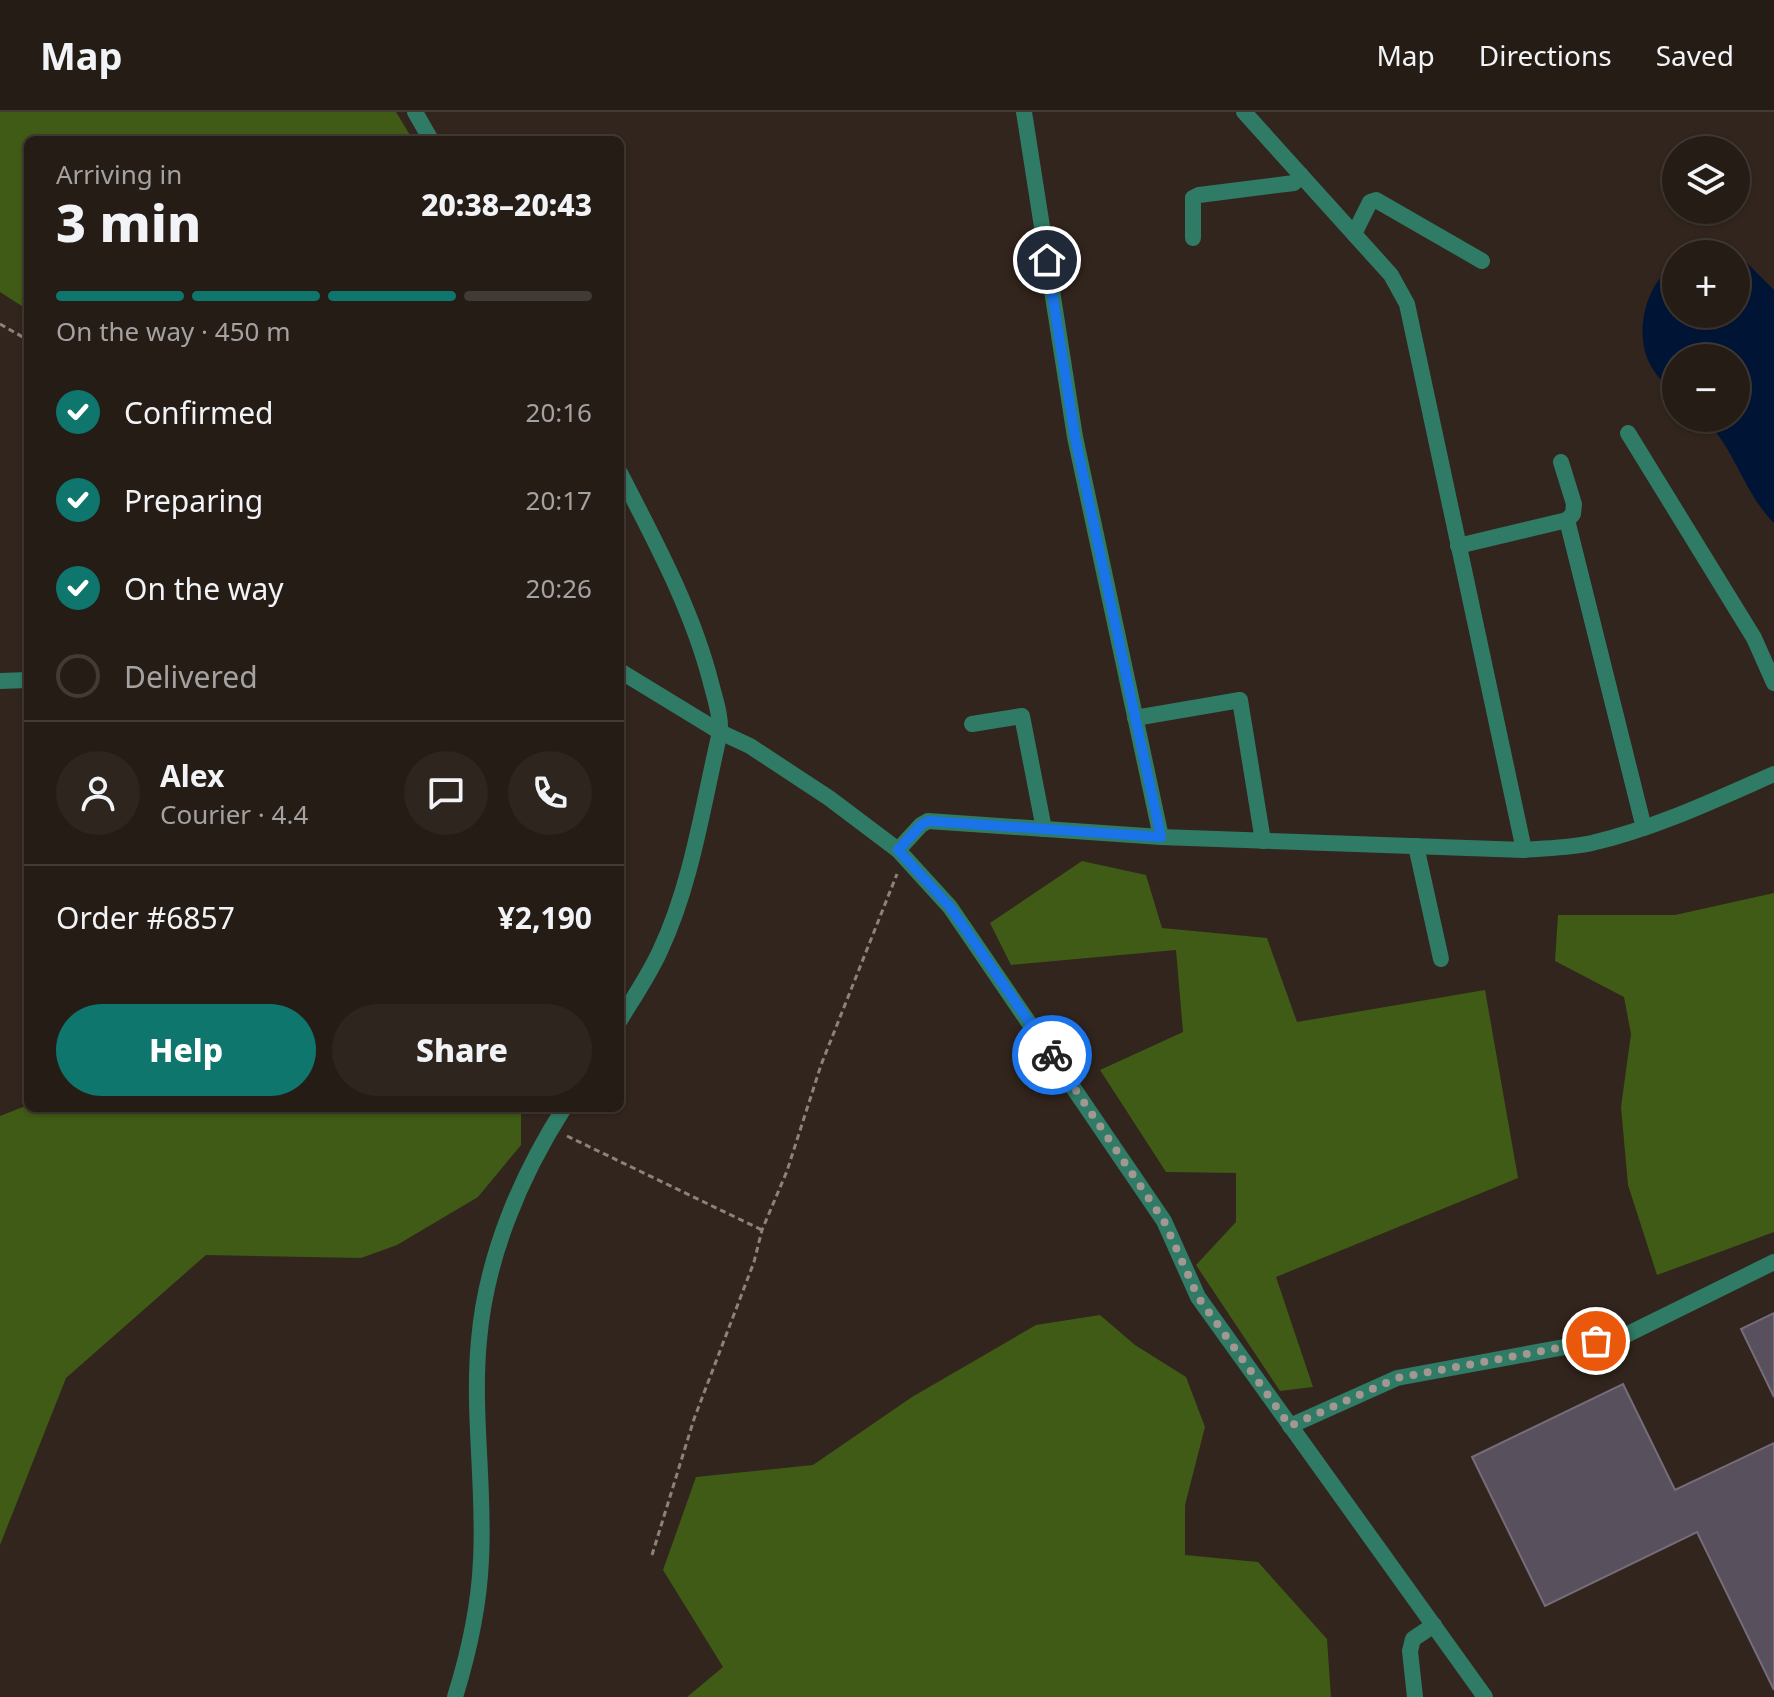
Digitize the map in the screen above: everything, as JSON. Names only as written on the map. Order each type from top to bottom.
[{"type":"street","points":[[415,112],[429,136]]},
{"type":"street","points":[[1024,112],[1075,437],[1161,837]]},
{"type":"street","points":[[1244,112],[1391,275],[1407,304],[1524,850]]},
{"type":"street","points":[[1193,238],[1193,198],[1294,183],[1301,175]]},
{"type":"street","points":[[1354,234],[1370,202],[1376,200],[1482,261]]},
{"type":"street","points":[[1628,433],[1754,638],[1774,683]]},
{"type":"street","points":[[1458,546],[1567,520],[1573,514],[1574,504],[1561,462]]},
{"type":"street","points":[[624,481],[691,622],[721,720],[684,884],[673,919],[655,960],[624,1013]]},
{"type":"street","points":[[1567,520],[1644,828]]},
{"type":"street","points":[[624,673],[781,766],[902,854],[950,907],[1150,1199],[1173,1238],[1198,1297],[1485,1697]]},
{"type":"street","points":[[0,681],[24,680]]},
{"type":"street","points":[[1135,718],[1240,700],[1263,841]]},
{"type":"street","points":[[972,724],[1022,716],[1044,829]]},
{"type":"street","points":[[902,854],[921,825],[928,821],[1263,841],[1524,850],[1590,844],[1685,813],[1774,774]]},
{"type":"street","points":[[1416,846],[1441,959]]},
{"type":"street","points":[[455,1697],[470,1642],[481,1558],[478,1361],[484,1299],[490,1271],[527,1173],[562,1112]]},
{"type":"street","points":[[1290,1426],[1397,1378],[1624,1336],[1774,1262]]},
{"type":"street","points":[[1415,1697],[1410,1651],[1413,1639],[1434,1625]]},
{"type":"path","points":[[0,324],[24,338]]},
{"type":"path","points":[[652,1555],[694,1419],[748,1277],[762,1230],[787,1171],[832,1037],[902,854]]},
{"type":"path","points":[[552,1128],[762,1230]]},
{"type":"green space","points":[[0,112],[396,112],[411,136],[24,136],[24,307],[0,292]]},
{"type":"green space","points":[[1082,861],[1146,875],[1162,928],[1267,938],[1297,1022],[1485,990],[1518,1178],[1276,1277],[1313,1387],[1280,1391],[1196,1265],[1236,1222],[1236,1173],[1166,1172],[1100,1070],[1183,1032],[1176,950],[1011,965],[990,923]]},
{"type":"green space","points":[[1774,893],[1774,1232],[1657,1275],[1628,1185],[1621,1107],[1631,1034],[1624,997],[1555,961],[1558,915],[1675,915]]},
{"type":"green space","points":[[24,1107],[24,1112],[521,1112],[521,1145],[478,1197],[397,1245],[361,1258],[206,1255],[66,1378],[0,1545],[0,1116]]},
{"type":"green space","points":[[1100,1315],[1135,1345],[1186,1377],[1205,1427],[1185,1505],[1185,1555],[1258,1562],[1327,1639],[1331,1697],[687,1697],[723,1667],[663,1570],[696,1477],[813,1465],[912,1397],[1036,1325]]},
{"type":"water","points":[[1750,266],[1774,290],[1774,523],[1754,497],[1716,432],[1750,432],[1750,344],[1662,344],[1662,381],[1653,370],[1643,340],[1645,310],[1662,276],[1662,328],[1750,328]]},
{"type":"building","points":[[1774,1313],[1774,1397],[1741,1329]]},
{"type":"building","points":[[1623,1384],[1675,1490],[1774,1443],[1774,1690],[1697,1532],[1545,1606],[1472,1457]]},
{"type":"way so far","points":[[1052,1055],[1164,1221],[1198,1297],[1290,1426],[1397,1378],[1596,1341]]},
{"type":"route","points":[[1047,260],[1075,437],[1161,837],[928,821],[898,850],[950,907],[1052,1055]]}]
